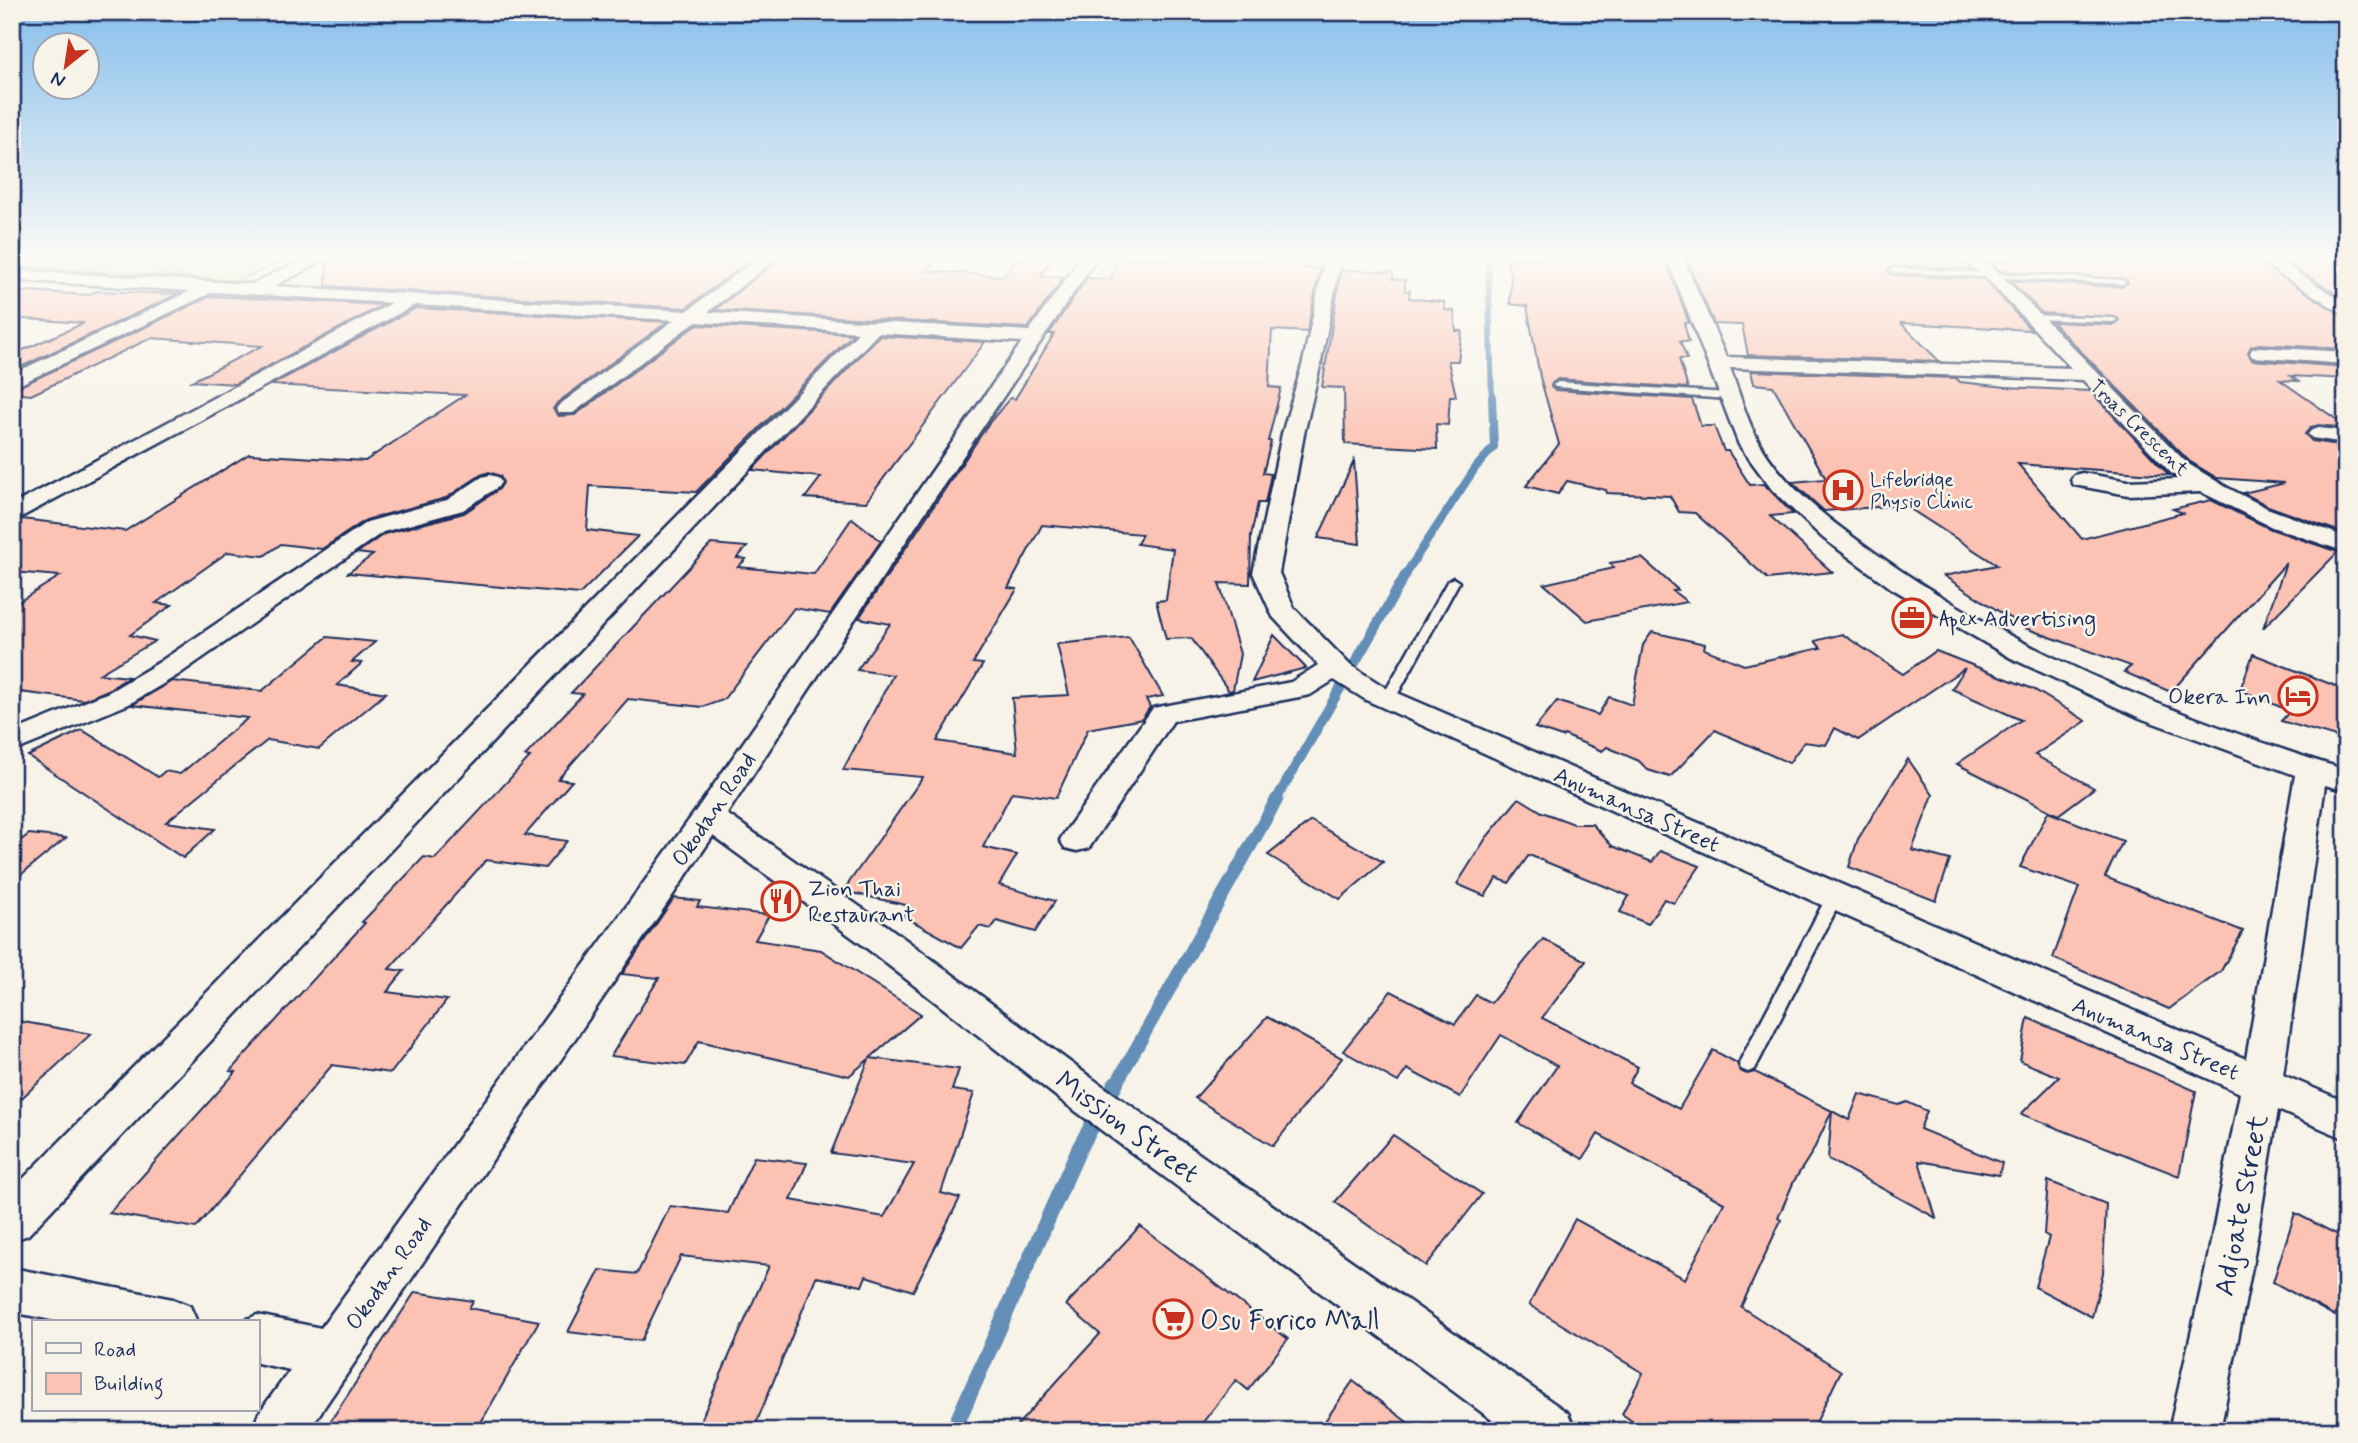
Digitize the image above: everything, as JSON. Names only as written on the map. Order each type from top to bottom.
[{"type":"street","points":[[12,382],[131,325]]},
{"type":"street","points":[[12,515],[364,325]]},
{"type":"street","points":[[566,409],[681,325]]},
{"type":"street","points":[[829,325],[1033,337]]},
{"type":"street","name":"Okodan Road","points":[[277,1431],[709,817],[1041,325]]},
{"type":"street","name":"Anumansa Street","points":[[1319,325],[1293,434],[1266,573],[1282,611],[1338,669],[1382,696],[1834,898],[2346,1121]]},
{"type":"street","points":[[1703,325],[1728,396],[1751,446],[1786,492],[1817,522],[1875,567],[1934,604],[2044,663],[2157,713],[2328,776]]},
{"type":"street","name":"Troas Crescent","points":[[2040,325],[2179,468],[2203,485],[2267,516],[2346,545]]},
{"type":"street","points":[[12,1221],[873,328]]},
{"type":"street","points":[[2259,353],[2346,358]]},
{"type":"street","points":[[1718,362],[2085,374]]},
{"type":"street","points":[[2319,434],[2346,437]]},
{"type":"street","points":[[2082,480],[2128,488],[2203,485]]},
{"type":"street","points":[[12,743],[119,698],[375,527],[455,505],[490,482]]},
{"type":"street","points":[[1077,840],[1163,714],[1300,689],[1338,669]]},
{"type":"street","name":"Adjoate Street","points":[[2194,1431],[2328,776]]},
{"type":"street","name":"Mission Street","points":[[709,817],[873,934],[1076,1090],[1550,1431]]},
{"type":"street","points":[[12,1290],[163,1320]]},
{"type":"street","name":"Okodan Road","points":[[259,1339],[331,1354]]},
{"type":"lane","points":[[1558,385],[1728,396]]},
{"type":"lane","points":[[1382,696],[1453,582]]},
{"type":"lane","points":[[1748,1063],[1834,898]]},
{"type":"building","points":[[79,325],[110,325],[12,371],[12,355]]},
{"type":"building","points":[[149,325],[345,325],[235,384],[192,381],[262,346],[151,338],[31,395],[12,393],[12,390]]},
{"type":"building","points":[[383,325],[662,325],[557,403],[553,409],[559,416],[575,415],[696,325],[853,334],[696,492],[590,486],[587,530],[638,536],[580,594],[348,573],[373,555],[357,553],[384,534],[464,513],[499,489],[503,483],[500,476],[489,472],[446,498],[366,520],[322,549],[281,544],[264,556],[228,552],[156,603],[172,605],[130,635],[155,641],[99,674],[129,677],[108,690],[84,700],[12,691],[12,606],[60,576],[12,572],[12,524],[22,519],[125,531],[249,454],[365,461],[465,395],[271,385]]},
{"type":"building","points":[[982,325],[1030,325],[1028,328]]},
{"type":"building","points":[[1055,325],[1308,325],[1307,332],[1272,330],[1269,387],[1281,388],[1263,473],[1271,474],[1265,503],[1258,503],[1251,536],[1250,584],[1219,583],[1240,654],[1233,690],[1229,691],[1191,638],[1166,639],[1156,601],[1166,600],[1173,549],[1137,544],[1142,534],[1042,525],[1008,588],[1017,589],[973,663],[983,664],[937,741],[1017,753],[1012,698],[1069,695],[1057,644],[1129,637],[1163,696],[1146,699],[1150,707],[1142,719],[1088,729],[1056,798],[1012,792],[983,847],[1017,855],[999,885],[1055,901],[1035,932],[997,921],[991,929],[979,926],[961,948],[903,916],[910,906],[843,891],[923,777],[843,770],[893,675],[857,670],[890,624],[859,618],[989,423],[1010,398],[1015,399],[1054,334],[1049,334]]},
{"type":"building","points":[[1332,325],[1455,325],[1456,331],[1462,331],[1458,361],[1448,361],[1456,396],[1450,396],[1448,425],[1436,424],[1437,449],[1345,444],[1344,388],[1322,387]]},
{"type":"building","points":[[1531,325],[1685,325],[1689,342],[1680,341],[1687,359],[1679,359],[1688,388],[1558,379],[1551,387],[1555,390],[1692,399],[1701,426],[1714,426],[1724,451],[1728,451],[1750,485],[1764,484],[1793,514],[1770,516],[1832,572],[1768,579],[1695,513],[1679,512],[1670,496],[1607,493],[1606,490],[1567,481],[1558,494],[1526,486],[1559,444],[1540,377]]},
{"type":"building","points":[[1742,325],[1903,325],[1939,361],[1748,355]]},
{"type":"building","points":[[1944,325],[2027,325],[2031,330]]},
{"type":"building","points":[[2055,325],[2346,325],[2346,349],[2259,344],[2251,346],[2248,352],[2252,360],[2346,367],[2346,379],[2291,376],[2298,381],[2280,380],[2346,426],[2318,425],[2305,434],[2312,441],[2346,446],[2346,534],[2268,506],[2243,493],[2285,483],[2217,478],[2189,461]]},
{"type":"building","points":[[879,336],[985,342],[866,502],[805,498],[821,477],[752,470]]},
{"type":"building","points":[[1751,371],[1956,378],[1960,382],[2006,387],[2090,391],[2169,475],[2018,464],[2082,539],[2183,513],[2173,509],[2211,500],[2271,529],[2338,552],[2263,628],[2286,563],[2171,692],[2124,672],[2131,666],[2025,628],[1944,576],[1997,565],[1904,505],[1824,511],[1792,482],[1826,479],[1773,386],[1754,384]]},
{"type":"building","points":[[1354,461],[1360,544],[1318,538]]},
{"type":"building","points":[[852,518],[881,541],[830,614],[794,608],[723,700],[703,707],[628,699],[558,779],[572,781],[525,835],[567,841],[545,868],[486,860],[389,969],[404,971],[387,992],[447,1000],[391,1073],[332,1065],[196,1228],[109,1213],[236,1072],[230,1071],[365,923],[362,922],[424,857],[435,859],[530,757],[525,756],[583,694],[571,693],[711,544],[747,547],[737,558],[746,559],[738,567],[814,574]]},
{"type":"building","points":[[1642,558],[1678,590],[1673,591],[1687,602],[1587,621],[1544,584],[1614,568],[1610,563]]},
{"type":"building","points":[[1652,632],[1705,644],[1704,649],[1744,665],[1821,648],[1815,641],[1842,634],[1903,674],[1936,651],[2033,689],[2086,721],[2035,755],[2094,788],[2058,815],[1957,764],[2021,720],[1952,689],[1965,668],[1858,740],[1835,728],[1826,745],[1804,742],[1789,763],[1715,730],[1670,777],[1648,770],[1639,761],[1607,747],[1602,751],[1564,735],[1562,737],[1535,728],[1557,701],[1598,715],[1609,697],[1632,705],[1643,645]]},
{"type":"building","points":[[1274,635],[1306,668],[1252,682]]},
{"type":"building","points":[[327,637],[375,642],[352,662],[362,663],[337,685],[386,693],[319,749],[268,740],[236,765],[166,822],[215,829],[183,858],[28,756],[82,730],[158,777],[165,771],[180,774],[248,718],[132,705],[172,681],[262,691]]},
{"type":"building","points":[[2253,654],[2346,690],[2346,740],[2281,721],[2290,711],[2240,690]]},
{"type":"building","points":[[1908,759],[1933,795],[1912,850],[1950,860],[1936,901],[1849,867],[1858,839]]},
{"type":"building","points":[[1519,798],[1542,812],[1574,824],[1592,824],[1612,846],[1652,862],[1660,851],[1700,866],[1674,903],[1664,899],[1648,924],[1620,912],[1629,896],[1529,855],[1509,883],[1497,878],[1485,896],[1457,884],[1486,838]]},
{"type":"building","points":[[2048,812],[2123,841],[2105,877],[2243,931],[2221,971],[2169,1009],[2053,958],[2079,887],[2020,867]]},
{"type":"building","points":[[1311,821],[1383,862],[1340,899],[1268,855]]},
{"type":"building","points":[[29,834],[66,838],[12,882],[12,847]]},
{"type":"building","points":[[674,898],[700,901],[697,907],[769,915],[755,940],[821,950],[921,1014],[870,1058],[959,1069],[952,1090],[974,1093],[941,1193],[960,1198],[913,1291],[866,1276],[862,1286],[816,1277],[753,1431],[696,1431],[769,1266],[681,1256],[641,1341],[568,1332],[600,1270],[637,1274],[670,1206],[728,1213],[754,1157],[807,1163],[791,1200],[884,1217],[914,1164],[831,1153],[869,1059],[849,1076],[699,1041],[685,1065],[611,1056],[659,978],[622,974]]},
{"type":"building","points":[[1543,939],[1586,961],[1542,1018],[1638,1067],[1629,1083],[1679,1109],[1713,1050],[1737,1063],[1740,1071],[1747,1074],[1755,1072],[1832,1111],[1813,1151],[1794,1181],[1778,1218],[1781,1220],[1741,1307],[1841,1371],[1812,1431],[1646,1431],[1622,1414],[1643,1373],[1529,1305],[1575,1219],[1685,1279],[1724,1203],[1598,1134],[1583,1159],[1518,1123],[1557,1066],[1501,1035],[1460,1097],[1407,1069],[1398,1082],[1343,1051],[1391,991],[1455,1024],[1476,995],[1491,1003]]},
{"type":"building","points":[[1267,1017],[1342,1058],[1273,1146],[1195,1098]]},
{"type":"building","points":[[2028,1018],[2196,1091],[2179,1176],[2021,1114],[2059,1077],[2020,1061]]},
{"type":"building","points":[[12,1020],[91,1034],[12,1107]]},
{"type":"building","points":[[1859,1094],[1899,1105],[1907,1102],[1927,1111],[1920,1129],[2002,1163],[1999,1175],[1919,1161],[1936,1218],[1828,1159],[1832,1111],[1849,1120]]},
{"type":"building","points":[[1393,1135],[1482,1194],[1426,1266],[1335,1202]]},
{"type":"building","points":[[2048,1181],[2106,1204],[2103,1273],[2092,1317],[2035,1287],[2049,1237],[2044,1234]]},
{"type":"building","points":[[2295,1213],[2346,1239],[2346,1277],[2335,1316],[2273,1282]]},
{"type":"building","name":"Osu Forico Mall","points":[[1140,1226],[1288,1339],[1248,1390],[1236,1380],[1196,1431],[1012,1431],[1100,1334],[1066,1305]]},
{"type":"building","points":[[415,1292],[473,1301],[469,1308],[539,1321],[476,1431],[324,1431]]},
{"type":"building","name":"Osu Forico Mall","points":[[1353,1381],[1419,1431],[1318,1431]]},
{"type":"waterway","points":[[1490,325],[1492,399]]},
{"type":"waterway","points":[[1404,576],[1476,467],[1494,447],[1492,397]]},
{"type":"waterway","points":[[1276,800],[1406,574]]},
{"type":"waterway","points":[[1116,1084],[1277,799]]},
{"type":"waterway","points":[[953,1431],[1079,1149],[1116,1083]]},
{"type":"place","name":"Lifebridge Physio Clinic","points":[[1843,490]]},
{"type":"place","name":"Apex Advertising","points":[[1912,618]]},
{"type":"place","name":"Okera Inn","points":[[2298,696]]},
{"type":"place","name":"Zion Thai Restaurant","points":[[781,901]]},
{"type":"place","name":"Osu Forico Mall","points":[[1173,1319]]}]
